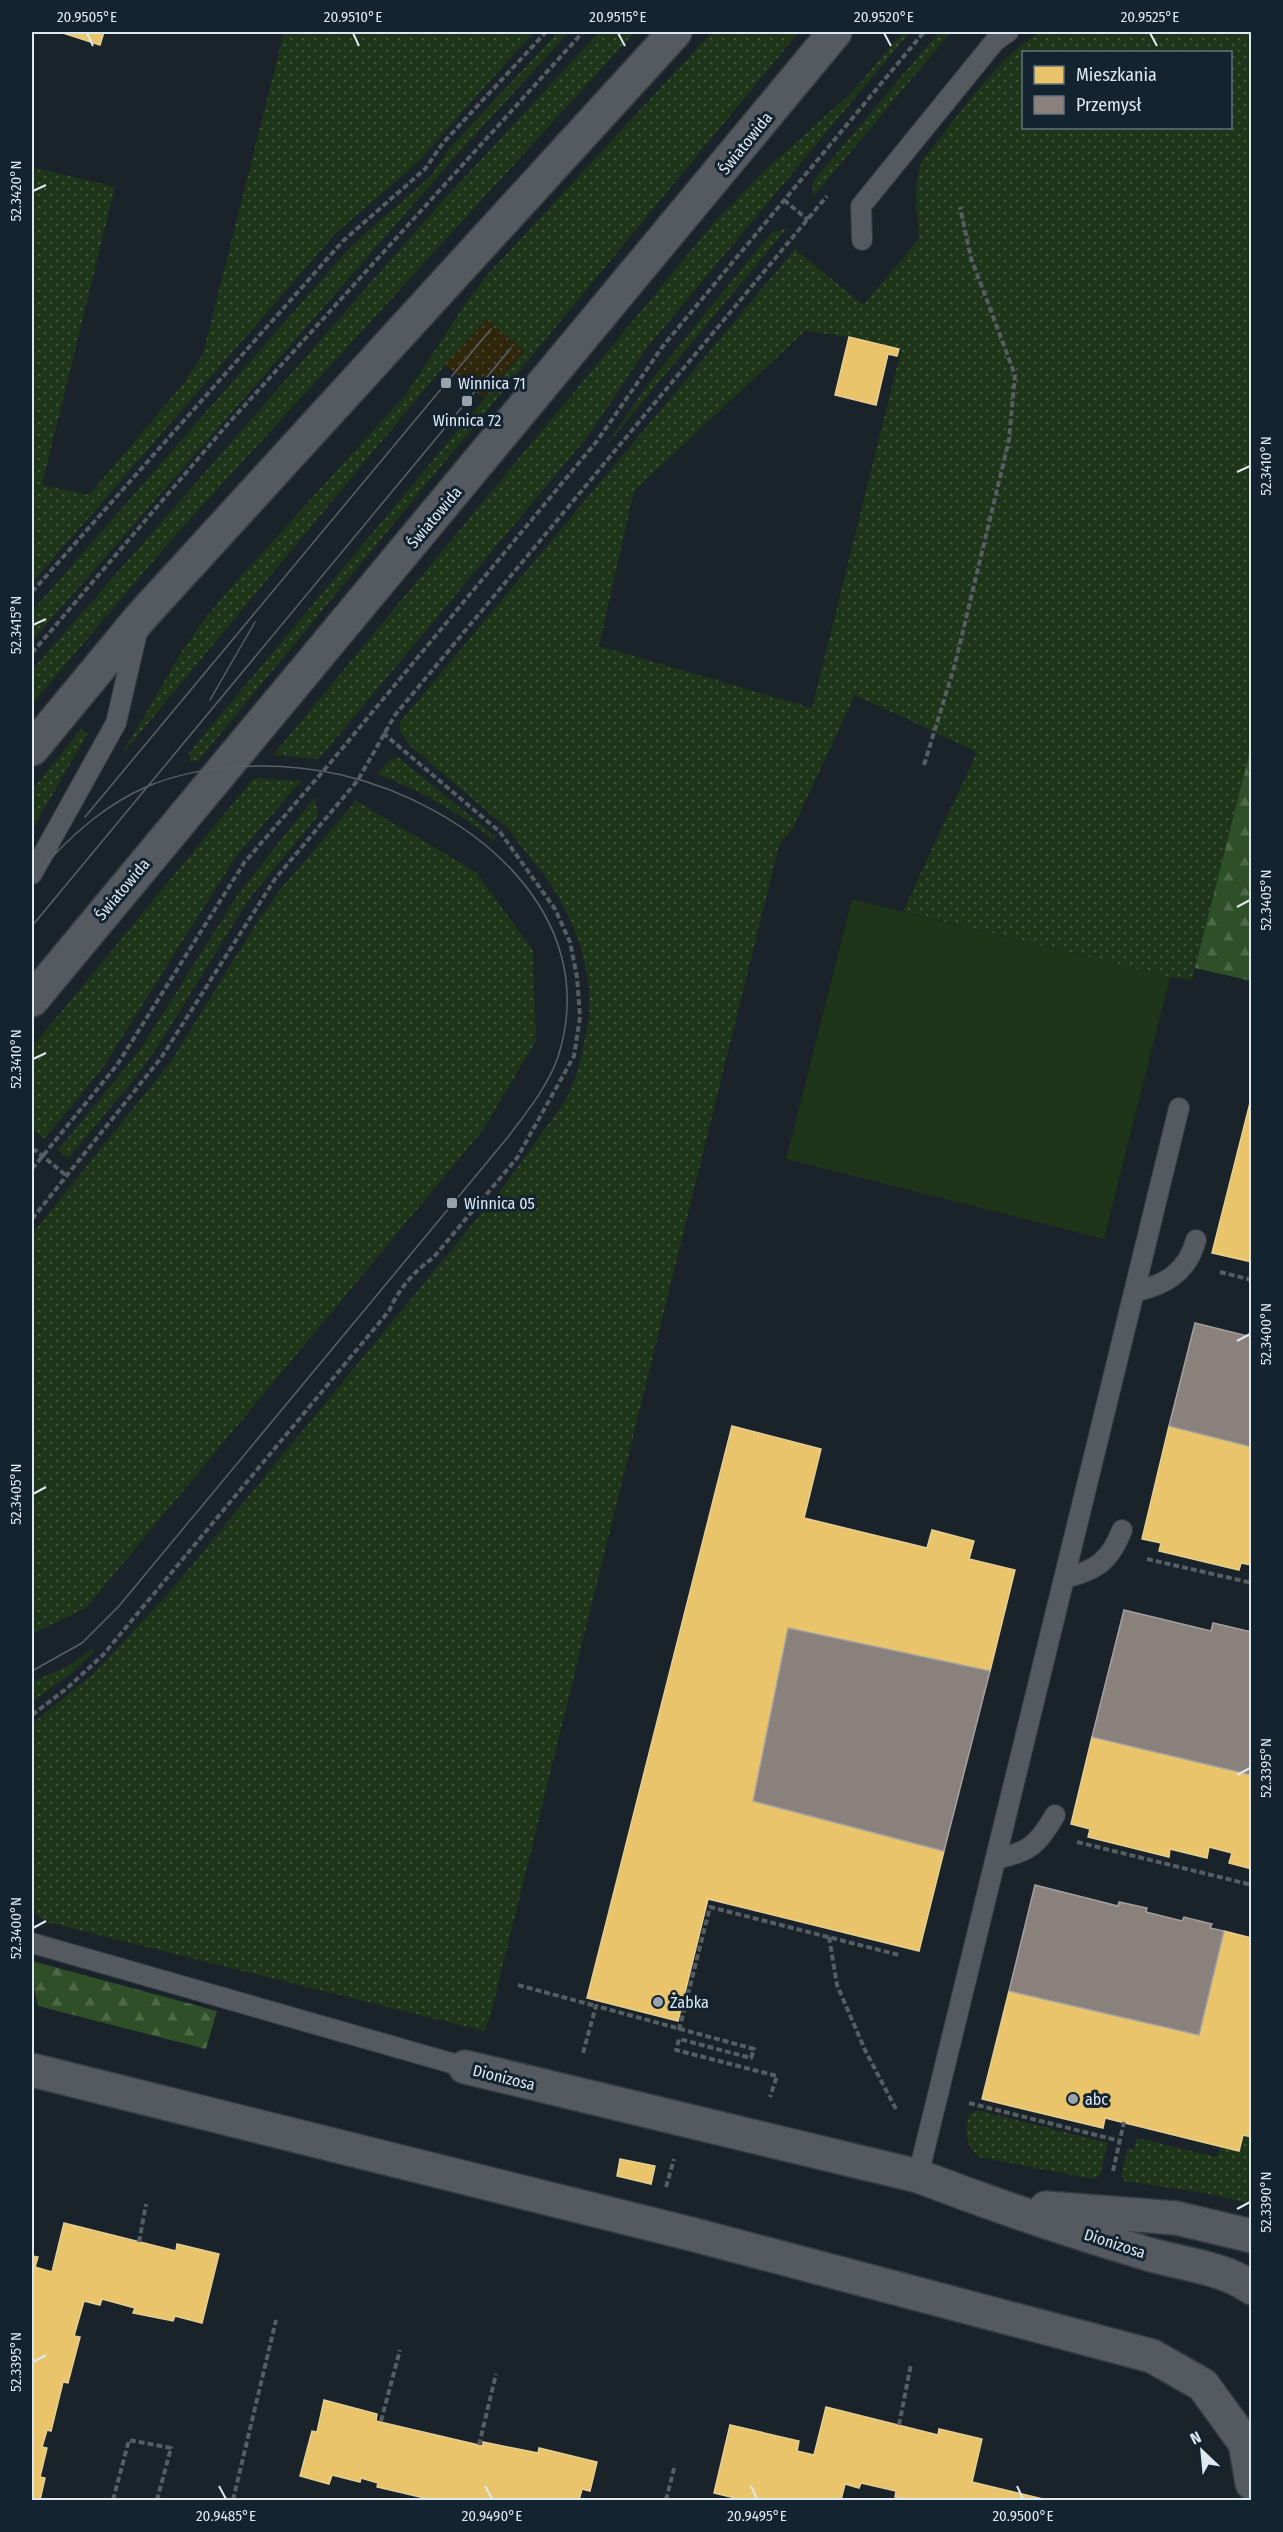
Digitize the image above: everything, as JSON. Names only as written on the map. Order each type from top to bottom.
[{"type":"street","points":[[32,749],[141,617],[675,32]]},
{"type":"street","name":"Światowida","points":[[32,1000],[835,32]]},
{"type":"street","name":"Dionizosa","points":[[465,2067],[918,2176],[979,2199],[1149,2254],[1222,2274],[1251,2288]]},
{"type":"street","points":[[32,2070],[675,2230],[1152,2356],[1203,2385],[1245,2443],[1251,2483]]},
{"type":"street","name":"Dionizosa","points":[[979,2199],[1031,2207],[1176,2218],[1251,2236]]},
{"type":"lane","points":[[862,240],[861,206],[995,41],[1008,32]]},
{"type":"lane","points":[[32,874],[117,723],[141,617]]},
{"type":"lane","points":[[918,2176],[1179,1108]]},
{"type":"lane","points":[[1134,1292],[1156,1287],[1179,1273],[1192,1255],[1196,1240]]},
{"type":"lane","points":[[1064,1578],[1089,1573],[1105,1560],[1122,1530]]},
{"type":"lane","points":[[996,1858],[1030,1849],[1044,1834],[1055,1815]]},
{"type":"lane","name":"Dionizosa","points":[[32,1943],[465,2067]]},
{"type":"path","points":[[32,592],[343,241],[425,169],[443,143],[546,32]]},
{"type":"path","points":[[32,653],[226,426],[582,32]]},
{"type":"path","points":[[32,1169],[117,1065],[244,863],[332,762],[597,441],[663,346],[924,32]]},
{"type":"path","points":[[32,1219],[161,1058],[275,879],[358,780],[395,715],[830,193]]},
{"type":"path","points":[[784,200],[808,220]]},
{"type":"path","points":[[924,765],[955,664],[1010,440],[1015,375],[971,258],[960,207]]},
{"type":"path","points":[[32,1715],[66,1689],[118,1637],[389,1311],[395,1298],[420,1267],[433,1258],[517,1158],[574,1056],[580,1017],[577,977],[570,942],[555,909],[500,832],[383,733]]},
{"type":"path","points":[[32,1150],[67,1176]]},
{"type":"path","points":[[1111,1551],[1251,1582]]},
{"type":"path","points":[[1044,1834],[1251,1885]]},
{"type":"path","points":[[679,2030],[710,1907],[899,1955]]},
{"type":"path","points":[[829,1937],[837,1985],[865,2050],[903,2121]]},
{"type":"path","points":[[518,1985],[754,2049],[751,2058],[679,2039],[676,2050],[777,2076],[768,2104]]},
{"type":"path","points":[[581,2060],[596,2006]]},
{"type":"path","points":[[967,2103],[1120,2141]]},
{"type":"path","points":[[1112,2175],[1124,2122]]},
{"type":"path","points":[[665,2196],[675,2156]]},
{"type":"path","points":[[139,2242],[146,2204]]},
{"type":"path","points":[[234,2500],[276,2320]]},
{"type":"path","points":[[381,2421],[400,2350]]},
{"type":"path","points":[[898,2425],[911,2364]]},
{"type":"path","points":[[479,2445],[496,2374]]},
{"type":"path","points":[[113,2500],[129,2440],[171,2448],[157,2500]]},
{"type":"path","points":[[666,2500],[675,2465]]},
{"type":"green space","points":[[284,32],[534,32],[416,164],[336,233],[32,583],[32,167],[115,187],[42,485],[89,495],[184,383],[203,354]]},
{"type":"green space","points":[[558,32],[569,32],[454,158],[32,641],[32,611],[351,246],[431,176],[449,149]]},
{"type":"green space","points":[[599,32],[635,32],[172,539],[32,704],[32,670],[428,217]]},
{"type":"green space","points":[[712,32],[799,32],[199,760],[190,762],[189,753],[524,351],[487,319],[445,365],[120,757],[181,653],[203,621],[231,587],[407,393],[467,301],[488,274]]},
{"type":"green space","points":[[903,32],[910,32],[646,349],[589,435],[319,759],[273,755],[713,224],[764,171],[852,92]]},
{"type":"green space","points":[[939,32],[951,32],[814,196],[812,185],[815,179]]},
{"type":"green space","points":[[1040,32],[1251,32],[1251,747],[1192,980],[1169,977],[903,911],[977,752],[855,695],[793,828],[779,845],[490,2017],[484,2031],[43,1921],[32,1909],[32,1724],[94,1673],[168,1594],[503,1187],[565,1101],[579,1068],[589,1016],[589,985],[581,947],[568,915],[552,886],[508,829],[409,745],[400,731],[400,722],[795,249],[863,305],[919,239],[916,188],[923,159],[992,73]],"holes":[[[805,331],[849,337],[901,350],[812,708],[599,646],[634,491]]]},
{"type":"green space","points":[[787,228],[605,447],[648,384],[771,233]]},
{"type":"green space","points":[[81,729],[88,733],[32,830],[32,790]]},
{"type":"green space","points":[[1251,747],[1252,981],[1195,968]]},
{"type":"green space","points":[[398,757],[496,837],[494,840],[438,802],[377,774],[388,761]]},
{"type":"green space","points":[[254,778],[301,781],[235,858],[102,1069],[44,1139],[32,1129],[32,1047]]},
{"type":"green space","points":[[315,797],[318,816],[249,899],[162,1040],[136,1077],[68,1159],[58,1150],[140,1050],[238,894]]},
{"type":"green space","points":[[356,801],[476,872],[533,950],[536,1041],[483,1130],[86,1608],[32,1634],[32,1234],[171,1061],[261,916],[283,886]]},
{"type":"green space","points":[[852,899],[1170,977],[1104,1239],[786,1159]]},
{"type":"green space","points":[[93,1648],[95,1650],[72,1673],[32,1702],[32,1682],[72,1664]]},
{"type":"green space","points":[[32,1961],[217,2011],[206,2049],[38,2006],[32,1980]]},
{"type":"green space","points":[[978,2110],[1108,2143],[1100,2175],[1093,2179],[979,2157],[968,2142],[966,2132],[969,2114]]},
{"type":"green space","points":[[1243,2135],[1251,2137],[1251,2204],[1205,2193],[1124,2181],[1121,2174],[1128,2148],[1134,2149],[1137,2138],[1217,2157],[1220,2146]]},
{"type":"sand","points":[[487,319],[524,351],[483,398],[445,365]]},
{"type":"building: Mieszkania","points":[[60,32],[104,32],[100,45]]},
{"type":"building: Mieszkania","points":[[849,337],[899,349],[897,356],[888,354],[876,405],[835,395]]},
{"type":"building: Mieszkania","points":[[1252,1095],[1252,1262],[1212,1253]]},
{"type":"building: Mieszkania","points":[[732,1426],[821,1449],[804,1518],[927,1548],[932,1530],[974,1541],[969,1559],[1015,1570],[990,1671],[788,1628],[753,1801],[944,1851],[919,1951],[708,1899],[678,2021],[587,1998]]},
{"type":"building: Mieszkania","points":[[1169,1426],[1252,1447],[1252,1565],[1241,1563],[1239,1570],[1159,1551],[1161,1543],[1142,1539]]},
{"type":"building: Mieszkania","points":[[1092,1737],[1252,1775],[1252,1869],[1229,1863],[1232,1853],[1209,1847],[1207,1858],[1170,1849],[1169,1857],[1088,1837],[1090,1829],[1071,1824]]},
{"type":"building: Mieszkania","points":[[1224,1931],[1252,1938],[1252,2137],[1243,2135],[1239,2151],[1105,2118],[1103,2128],[982,2099],[1009,1991],[1199,2035]]},
{"type":"building: Mieszkania","points":[[620,2159],[655,2166],[651,2184],[617,2176]]},
{"type":"building: Mieszkania","points":[[64,2223],[176,2251],[177,2244],[219,2254],[202,2323],[175,2316],[173,2321],[133,2313],[135,2308],[102,2299],[100,2305],[84,2301],[74,2336],[80,2337],[68,2383],[63,2382],[51,2431],[47,2430],[42,2447],[47,2448],[40,2477],[45,2478],[40,2500],[32,2500],[32,2256],[38,2257],[35,2267],[52,2272]]},
{"type":"building: Mieszkania","points":[[324,2400],[377,2414],[376,2421],[483,2446],[483,2442],[538,2453],[539,2448],[597,2462],[590,2491],[582,2489],[579,2500],[433,2500],[377,2487],[378,2483],[361,2478],[360,2482],[332,2475],[329,2484],[300,2476],[312,2431],[317,2432]]},
{"type":"building: Mieszkania","points":[[826,2407],[938,2435],[939,2429],[982,2439],[972,2482],[1047,2500],[911,2500],[895,2497],[896,2491],[861,2483],[859,2488],[845,2484],[841,2500],[743,2500],[714,2493],[730,2425],[799,2441],[797,2451],[814,2455]]},
{"type":"building: Przemysł","points":[[1195,1323],[1252,1337],[1252,1447],[1169,1426]]},
{"type":"building: Przemysł","points":[[1124,1610],[1211,1631],[1213,1623],[1252,1632],[1252,1775],[1092,1737]]},
{"type":"building: Przemysł","points":[[788,1628],[990,1671],[944,1851],[753,1801]]},
{"type":"building: Przemysł","points":[[1035,1885],[1118,1906],[1119,1902],[1147,1908],[1146,1912],[1182,1921],[1184,1917],[1212,1924],[1210,1928],[1224,1931],[1199,2035],[1009,1991]]},
{"type":"tram line","points":[[85,817],[491,329]]},
{"type":"tram line","points":[[32,926],[511,348]]},
{"type":"tram line","points":[[210,700],[255,622]]},
{"type":"tram line","points":[[32,1671],[82,1643],[119,1606],[508,1137],[536,1099],[554,1068],[567,1004],[561,956],[543,912],[514,873],[478,839],[435,811],[389,790],[342,775],[294,767],[243,766],[169,779],[146,787],[107,809],[73,836],[52,857]]},
{"type":"tram line","points":[[32,882],[56,852]]},
{"type":"place","name":"Winnica 71","points":[[446,383]]},
{"type":"place","name":"Winnica 72","points":[[467,401]]},
{"type":"place","name":"Winnica 05","points":[[452,1203]]},
{"type":"place","name":"Żabka","points":[[658,2002]]},
{"type":"place","name":"abc","points":[[1073,2099]]}]
